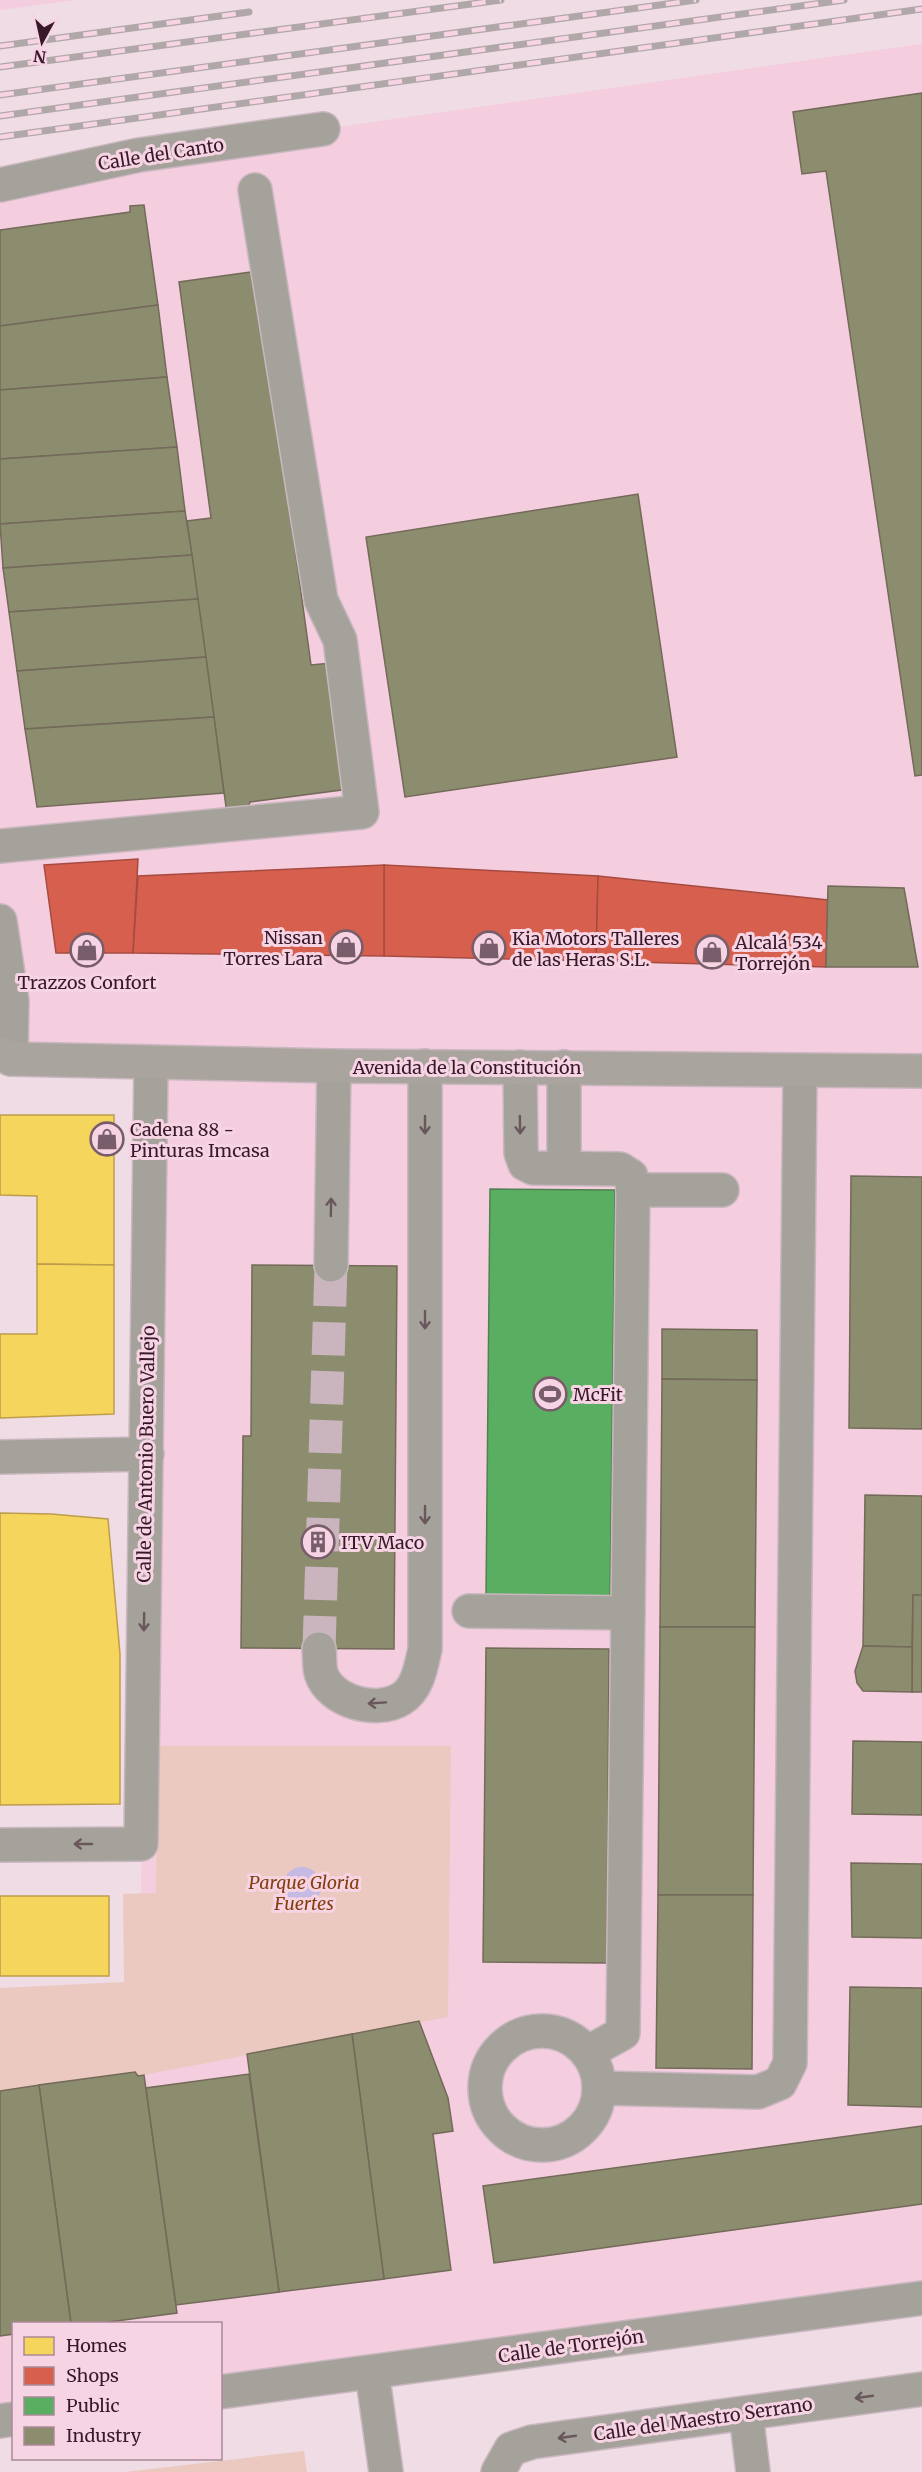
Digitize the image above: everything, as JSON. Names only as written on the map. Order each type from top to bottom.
[{"type":"main road","name":"Avenida de la Constitución","points":[[4,1059],[151,1064],[922,1071]]},
{"type":"street","name":"Calle del Canto","points":[[0,185],[139,155],[323,129]]},
{"type":"street","points":[[0,846],[363,812],[340,640],[321,600],[255,190]]},
{"type":"street","points":[[0,921],[12,1000],[4,1059]]},
{"type":"street","name":"Calle de Antonio Buero Vallejo","points":[[0,1845],[141,1844],[151,1064]]},
{"type":"street","points":[[331,1265],[333,1066]]},
{"type":"street","points":[[320,1649],[321,1673],[334,1692],[353,1703],[378,1705],[402,1699],[418,1679],[425,1649],[425,1066]]},
{"type":"street","points":[[520,1066],[521,1153],[525,1164],[533,1168],[620,1169],[631,1176],[633,1190],[623,2033],[587,2053]]},
{"type":"street","points":[[564,1067],[564,1168]]},
{"type":"street","points":[[599,2088],[758,2092],[780,2083],[790,2063],[800,1071]]},
{"type":"street","points":[[633,1190],[722,1190]]},
{"type":"street","points":[[0,1457],[147,1454]]},
{"type":"street","points":[[469,1611],[628,1613]]},
{"type":"street","points":[[537,2031],[556,2032],[573,2040],[587,2053],[597,2070],[599,2088],[596,2107],[587,2123],[573,2136],[555,2144],[537,2145],[518,2140],[503,2130],[491,2114],[485,2096],[485,2078],[491,2060],[503,2045],[519,2035],[537,2031]]},
{"type":"street","name":"Calle de Torrejón","points":[[222,2392],[922,2298]]},
{"type":"street","points":[[372,2372],[386,2472]]},
{"type":"street","name":"Calle del Maestro Serrano","points":[[498,2472],[511,2448],[532,2442],[922,2389]]},
{"type":"street","points":[[746,2413],[753,2472]]},
{"type":"shaded area","points":[[0,0],[76,0],[0,10]]},
{"type":"shaded area","points":[[922,44],[922,2298],[222,2392],[222,2322],[12,2322],[12,2419],[0,2421],[0,2074],[139,2056],[151,1064],[11,1059],[0,921],[0,185],[323,129]]},
{"type":"shaded area","points":[[302,1867],[315,1873],[321,1886],[315,1899],[302,1905],[289,1899],[283,1886],[289,1873]]},
{"type":"green space","name":"Parque Gloria Fuertes","points":[[158,1746],[451,1746],[448,2017],[138,2076],[135,2072],[0,2091],[0,1988],[124,1982],[123,1894],[156,1893]]},
{"type":"green space","points":[[304,2451],[307,2472],[125,2472]]},
{"type":"building: Homes","points":[[0,1115],[114,1115],[114,1265],[37,1264],[37,1196],[0,1195]]},
{"type":"building: Homes","points":[[37,1264],[114,1265],[114,1414],[0,1418],[0,1334],[37,1334]]},
{"type":"building: Homes","points":[[0,1513],[51,1514],[108,1519],[120,1654],[120,1804],[0,1805]]},
{"type":"building: Homes","points":[[0,1896],[109,1896],[109,1976],[0,1976]]},
{"type":"building: Shops","points":[[138,859],[133,953],[56,953],[44,865]]},
{"type":"building: Shops","points":[[384,865],[598,876],[596,961],[384,956]]},
{"type":"building: Shops","points":[[384,865],[384,956],[133,953],[138,876]]},
{"type":"building: Shops","points":[[598,876],[828,900],[826,967],[596,961]]},
{"type":"building: Public","name":"McFit","points":[[490,1189],[615,1190],[610,1599],[486,1598]]},
{"type":"building: Industry","points":[[922,93],[922,775],[915,776],[826,171],[802,174],[793,112]]},
{"type":"building: Industry","points":[[144,205],[158,305],[0,326],[0,230],[130,212],[130,206]]},
{"type":"building: Industry","points":[[257,271],[311,665],[331,663],[349,789],[250,802],[248,808],[227,814],[187,521],[211,518],[179,282]]},
{"type":"building: Industry","points":[[158,305],[167,377],[0,390],[0,326]]},
{"type":"building: Industry","points":[[167,377],[177,447],[0,459],[0,390]]},
{"type":"building: Industry","points":[[177,447],[185,511],[0,524],[0,459]]},
{"type":"building: Industry","points":[[638,494],[677,757],[405,797],[366,537]]},
{"type":"building: Industry","points":[[185,511],[192,555],[3,568],[0,524]]},
{"type":"building: Industry","points":[[192,555],[198,599],[9,612],[3,568]]},
{"type":"building: Industry","points":[[198,599],[206,657],[17,671],[9,612]]},
{"type":"building: Industry","points":[[206,657],[214,717],[25,729],[17,671]]},
{"type":"building: Industry","points":[[214,717],[224,793],[37,807],[25,729]]},
{"type":"building: Industry","points":[[828,886],[904,888],[918,967],[826,967]]},
{"type":"building: Industry","points":[[851,1176],[922,1177],[922,1429],[849,1428]]},
{"type":"building: Industry","name":"ITV Maco","points":[[252,1265],[397,1266],[394,1649],[241,1648],[243,1436],[251,1436]]},
{"type":"building: Industry","points":[[662,1329],[757,1330],[757,1380],[662,1379]]},
{"type":"building: Industry","points":[[662,1379],[757,1380],[755,1627],[660,1627]]},
{"type":"building: Industry","points":[[865,1495],[922,1496],[922,1595],[913,1595],[912,1647],[863,1646]]},
{"type":"building: Industry","points":[[913,1595],[922,1595],[922,1692],[912,1692]]},
{"type":"building: Industry","points":[[660,1627],[755,1627],[753,1895],[658,1895]]},
{"type":"building: Industry","points":[[863,1646],[912,1647],[912,1692],[863,1691],[857,1683],[855,1671]]},
{"type":"building: Industry","points":[[486,1648],[609,1649],[607,1963],[483,1962]]},
{"type":"building: Industry","points":[[853,1741],[922,1742],[922,1815],[852,1814]]},
{"type":"building: Industry","points":[[851,1863],[922,1864],[922,1938],[852,1937]]},
{"type":"building: Industry","points":[[658,1895],[753,1895],[752,2069],[656,2068]]},
{"type":"building: Industry","points":[[850,1987],[922,1988],[922,2107],[848,2105]]},
{"type":"building: Industry","points":[[419,2021],[448,2098],[453,2131],[433,2134],[451,2270],[384,2279],[352,2034]]},
{"type":"building: Industry","points":[[352,2034],[384,2279],[279,2292],[247,2054]]},
{"type":"building: Industry","points":[[135,2072],[138,2076],[144,2075],[177,2313],[108,2322],[71,2322],[39,2085]]},
{"type":"building: Industry","points":[[249,2074],[279,2292],[176,2305],[146,2088]]},
{"type":"building: Industry","points":[[39,2085],[71,2322],[12,2322],[12,2334],[0,2336],[0,2091]]},
{"type":"building: Industry","points":[[922,2126],[922,2204],[494,2263],[483,2186]]},
{"type":"tunnel","points":[[319,1649],[331,1265]]},
{"type":"railway","points":[[0,67],[501,0]]},
{"type":"railway","points":[[0,95],[696,0]]},
{"type":"railway","points":[[0,116],[844,0]]},
{"type":"railway","points":[[0,137],[922,9]]},
{"type":"railway","points":[[0,46],[249,12]]},
{"type":"place","name":"Nissan Torres Lara","points":[[346,947]]},
{"type":"place","name":"Kia Motors Talleres de las Heras S.L.","points":[[489,948]]},
{"type":"place","name":"Trazzos Confort","points":[[87,950]]},
{"type":"place","name":"Alcalá 534 Torrejón","points":[[712,952]]},
{"type":"place","name":"Cadena 88 - Pinturas Imcasa","points":[[107,1139]]},
{"type":"place","name":"McFit","points":[[550,1394]]},
{"type":"place","name":"ITV Maco","points":[[318,1542]]}]
